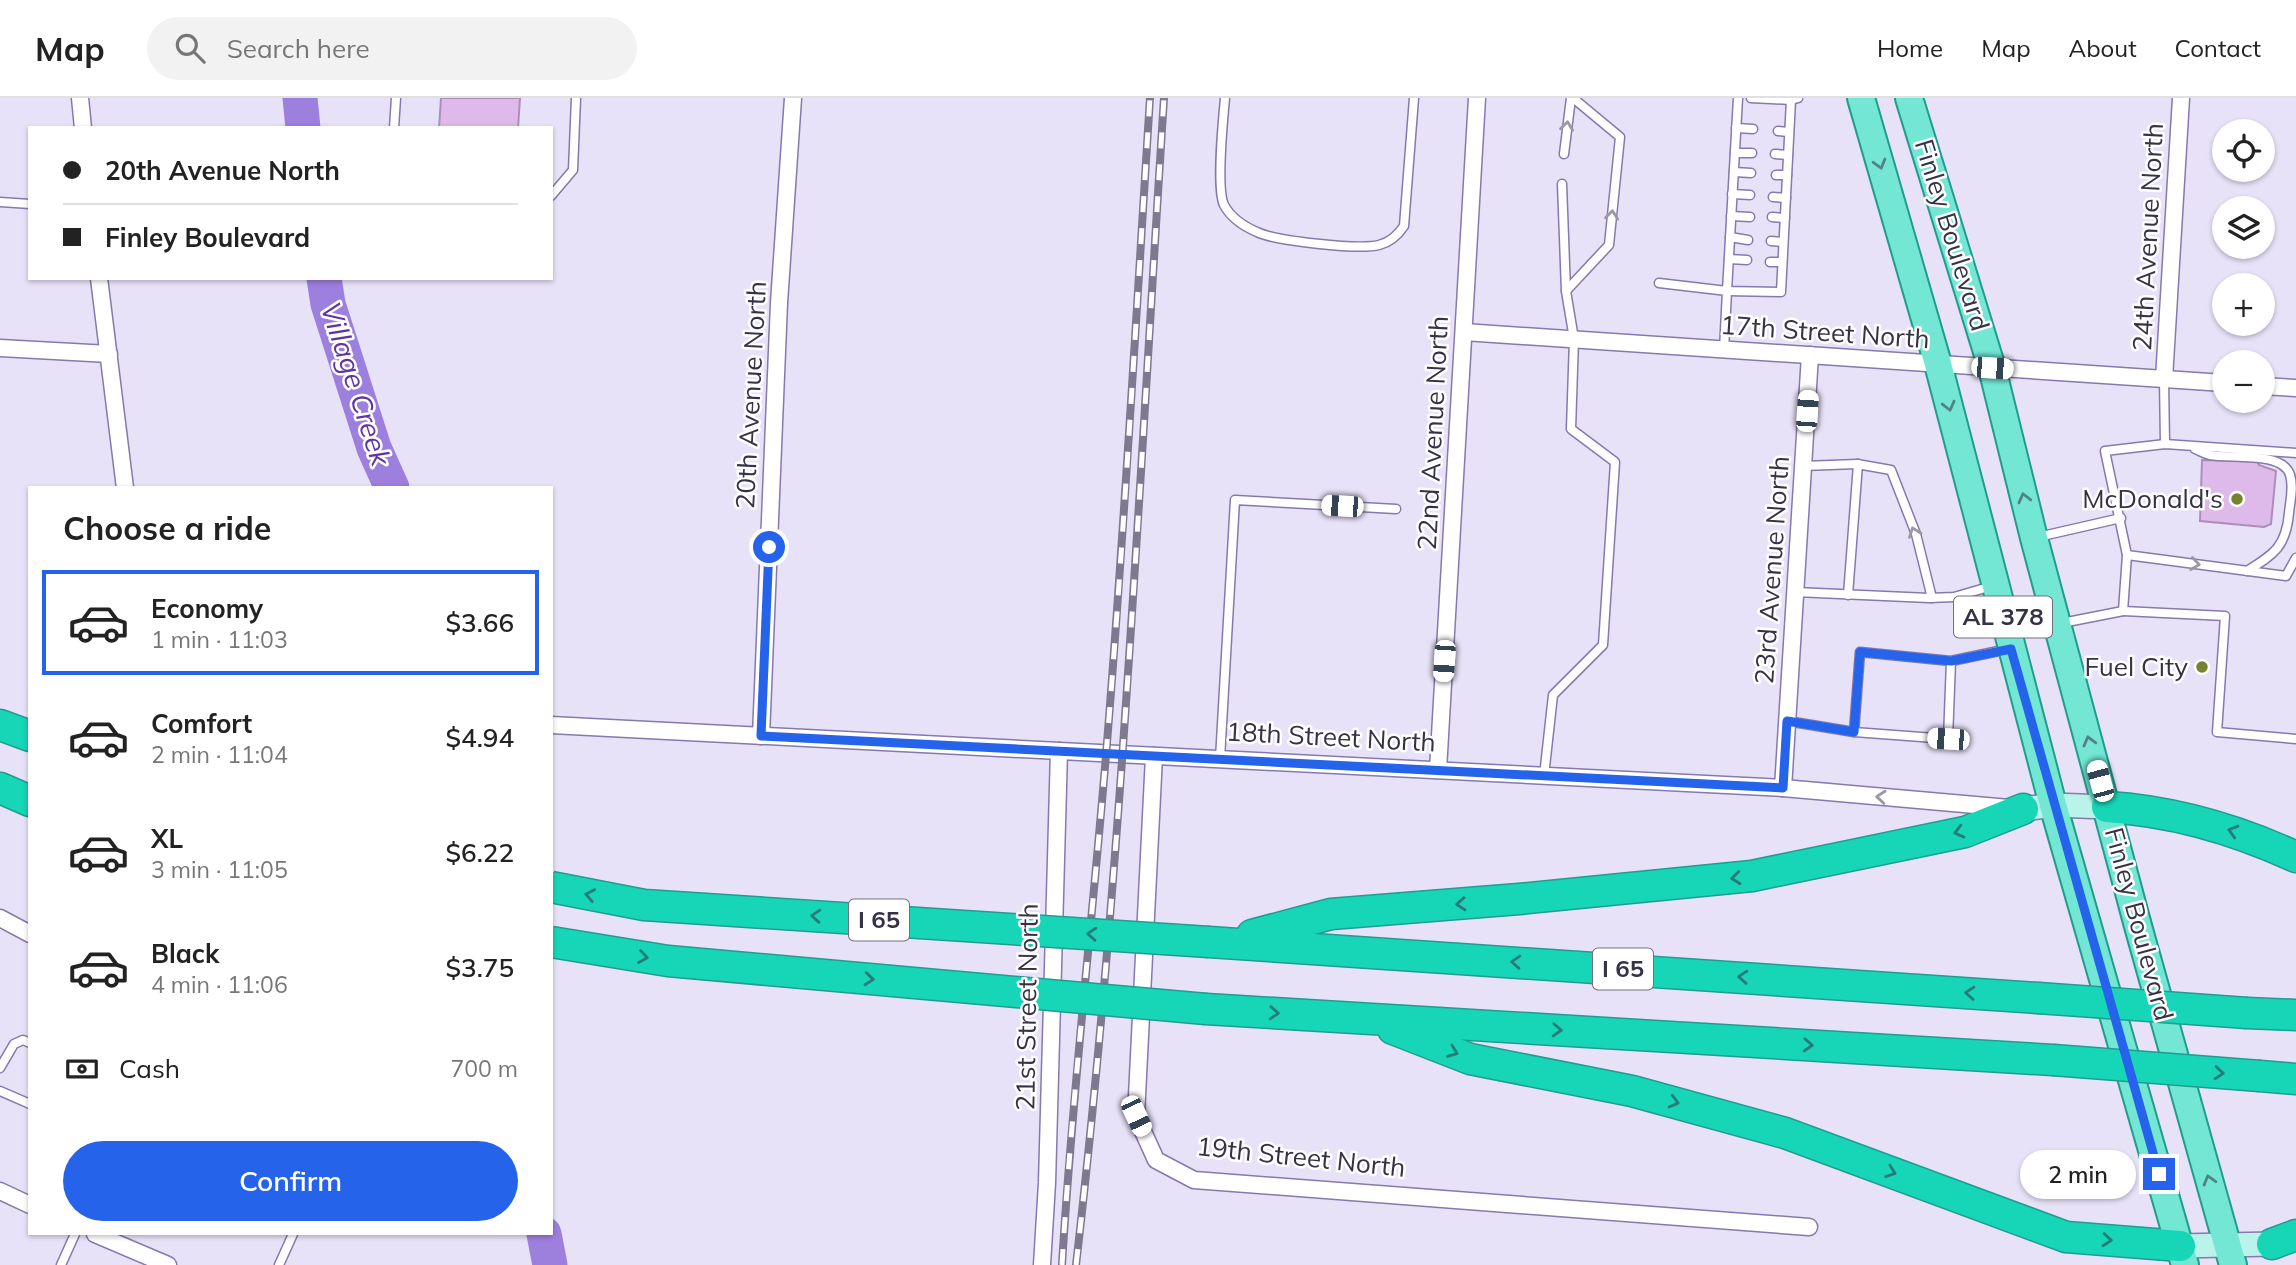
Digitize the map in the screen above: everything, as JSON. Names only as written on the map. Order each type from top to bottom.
[{"type":"highway","points":[[0,725],[28,735]]},
{"type":"highway","points":[[0,788],[28,800]]},
{"type":"highway","points":[[2107,807],[2149,809],[2184,817],[2245,834],[2296,856]]},
{"type":"highway","points":[[1218,942],[1331,914],[1752,876],[1965,832],[2023,809]]},
{"type":"highway","name":"I 65","points":[[553,887],[644,905],[2296,1015]]},
{"type":"highway","name":"I 65","points":[[553,942],[668,961],[1206,1009],[2053,1060],[2296,1079]]},
{"type":"highway","points":[[1366,1019],[1470,1059],[1632,1090],[1785,1133],[2066,1237],[2182,1256]]},
{"type":"main road","name":"Finley Boulevard","points":[[1861,98],[1938,364],[2053,805],[2182,1256]]},
{"type":"main road","name":"Finley Boulevard","points":[[1909,98],[1992,368],[2057,624],[2230,1255]]},
{"type":"main road","name":"18th Street North","points":[[2023,809],[2053,805],[2107,807]]},
{"type":"main road","points":[[2182,1256],[2230,1255],[2288,1242]]},
{"type":"street","points":[[80,98],[83,126]]},
{"type":"street","name":"20th Avenue North","points":[[761,736],[778,317],[793,98]]},
{"type":"street","name":"22nd Avenue North","points":[[1438,770],[1478,98]]},
{"type":"street","name":"24th Avenue North","points":[[2164,379],[2180,98]]},
{"type":"street","points":[[100,280],[125,486]]},
{"type":"street","name":"17th Street North","points":[[1464,332],[2212,382]]},
{"type":"street","points":[[0,348],[110,354]]},
{"type":"street","name":"23rd Avenue North","points":[[1783,788],[1810,355]]},
{"type":"street","points":[[2275,387],[2296,388]]},
{"type":"street","name":"18th Street North","points":[[553,725],[1783,788],[2023,809]]},
{"type":"street","name":"21st Street North","points":[[1042,1265],[1047,1184],[1059,751]]},
{"type":"street","name":"19th Street North","points":[[1154,756],[1136,1116],[1156,1160],[1194,1180],[1809,1227]]},
{"type":"street","points":[[0,918],[24,931]]},
{"type":"street","points":[[0,1191],[28,1204]]},
{"type":"street","points":[[97,1235],[169,1265]]},
{"type":"lane","points":[[394,126],[396,98]]},
{"type":"lane","points":[[553,195],[573,170],[576,98]]},
{"type":"lane","points":[[1225,98],[1222,202],[1232,218],[1258,233],[1275,238],[1364,247],[1381,244],[1396,237],[1404,226],[1414,98]]},
{"type":"lane","points":[[1564,154],[1572,98]]},
{"type":"lane","points":[[1566,291],[1609,245],[1620,137],[1572,98]]},
{"type":"lane","points":[[1724,350],[1738,98]]},
{"type":"lane","points":[[1659,283],[1727,291],[1781,292],[1788,132],[1794,99],[1751,98]]},
{"type":"lane","points":[[1736,128],[1753,129]]},
{"type":"lane","points":[[1778,131],[1788,132]]},
{"type":"lane","points":[[1735,153],[1752,153]]},
{"type":"lane","points":[[1775,154],[1788,155]]},
{"type":"lane","points":[[1734,172],[1751,173]]},
{"type":"lane","points":[[1776,175],[1787,176]]},
{"type":"lane","points":[[1544,776],[1553,695],[1603,645],[1615,462],[1571,429],[1574,339],[1566,291],[1562,184]]},
{"type":"lane","points":[[1732,194],[1750,195]]},
{"type":"lane","points":[[1773,197],[1786,198]]},
{"type":"lane","points":[[0,202],[28,204]]},
{"type":"lane","points":[[1731,215],[1750,217]]},
{"type":"lane","points":[[1772,218],[1785,218]]},
{"type":"lane","points":[[1730,237],[1748,240]]},
{"type":"lane","points":[[1771,241],[1783,242]]},
{"type":"lane","points":[[1729,259],[1747,260]]},
{"type":"lane","points":[[1770,262],[1782,262]]},
{"type":"lane","points":[[2164,379],[2165,444]]},
{"type":"lane","points":[[2123,611],[2127,555],[2105,451],[2165,444],[2296,453]]},
{"type":"lane","points":[[2186,445],[2210,455],[2269,460],[2282,464],[2290,473],[2284,540],[2269,557],[2247,571]]},
{"type":"lane","points":[[1848,595],[1858,464]]},
{"type":"lane","points":[[1803,466],[1858,464],[1891,470],[1916,534],[1932,598]]},
{"type":"lane","points":[[1220,759],[1235,500],[1396,509]]},
{"type":"lane","points":[[2034,538],[2121,517]]},
{"type":"lane","points":[[2127,555],[2286,576],[2296,558]]},
{"type":"lane","points":[[1795,592],[1932,598],[1954,597],[1995,585]]},
{"type":"lane","points":[[2057,624],[2123,611],[2225,616],[2217,732],[2296,739]]},
{"type":"lane","points":[[1854,732],[1860,652],[1951,661],[2011,649]]},
{"type":"lane","points":[[1787,721],[1854,732],[1948,739],[1951,661]]},
{"type":"lane","points":[[0,1068],[14,1044],[23,1040],[28,1042]]},
{"type":"lane","points":[[0,1091],[28,1103]]},
{"type":"lane","points":[[61,1265],[75,1235]]},
{"type":"lane","points":[[279,1265],[293,1235]]},
{"type":"building","points":[[441,98],[520,98],[518,126],[439,126]]},
{"type":"building","name":"McDonald's","points":[[2202,460],[2257,461],[2259,465],[2276,471],[2271,524],[2264,527],[2200,521]]},
{"type":"waterway","name":"Village Creek","points":[[300,98],[303,126]]},
{"type":"waterway","name":"Village Creek","points":[[324,280],[328,304],[374,448],[391,486]]},
{"type":"waterway","name":"Village Creek","points":[[544,1235],[550,1265]]},
{"type":"railway","points":[[1062,1265],[1112,673],[1150,98]]},
{"type":"railway","points":[[1076,1265],[1092,1119],[1117,828],[1164,98]]},
{"type":"place","name":"McDonald's","points":[[2237,499]]},
{"type":"place","name":"Fuel City","points":[[2202,667]]},
{"type":"route","points":[[769,547],[761,736],[1783,788],[1787,721],[1854,732],[1860,652],[1951,661],[2011,649],[2159,1174]]}]
